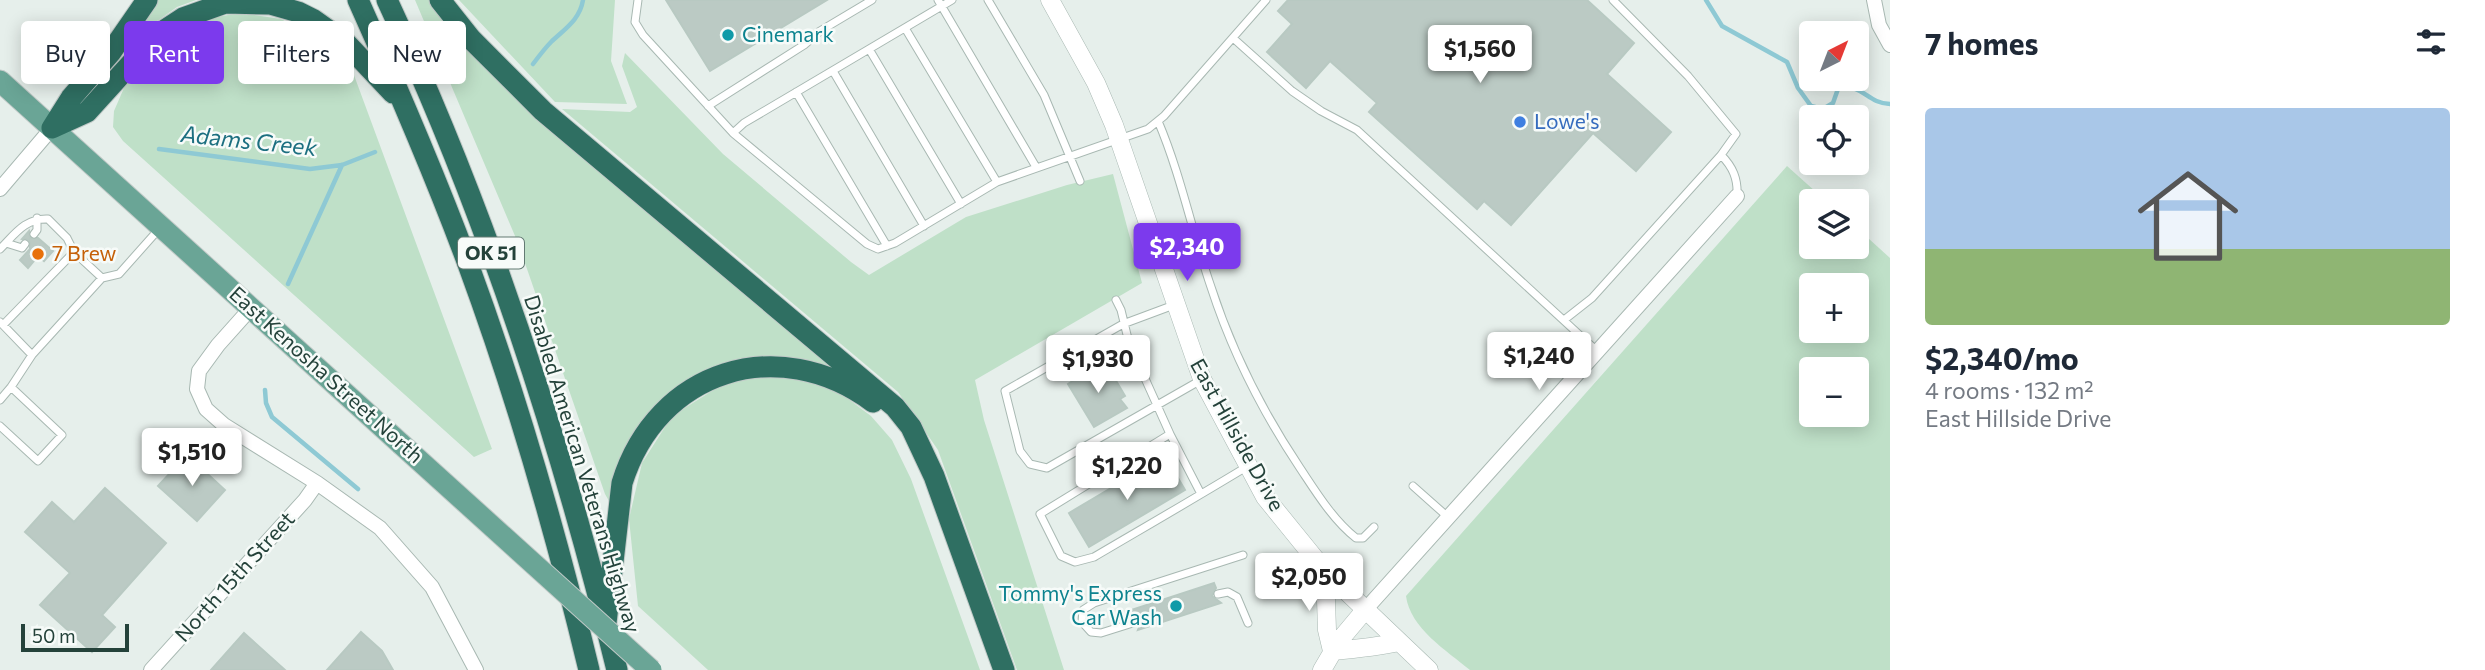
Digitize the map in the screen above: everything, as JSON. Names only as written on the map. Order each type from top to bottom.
[{"type":"highway","points":[[52,128],[71,98],[111,52],[147,0]]},
{"type":"highway","name":"OK 51","points":[[358,0],[405,105],[468,265],[542,488],[590,670]]},
{"type":"highway","name":"Disabled American Veterans Highway","points":[[387,0],[454,156],[500,278],[576,513],[617,670]]},
{"type":"highway","points":[[440,0],[471,39],[543,111],[895,407],[911,427],[934,476],[1004,670]]},
{"type":"highway","points":[[52,128],[87,112],[143,48],[170,26],[211,7],[241,2],[284,8],[328,29],[345,42],[405,105]]},
{"type":"highway","points":[[606,623],[622,483],[628,462],[650,426],[686,392],[717,376],[755,367],[792,367],[826,376],[858,391],[887,415],[899,430],[920,468],[991,670]]},
{"type":"main road","name":"East Kenosha Street North","points":[[0,81],[651,670]]},
{"type":"street","name":"East Hillside Drive","points":[[1050,0],[1096,83],[1119,140],[1174,305],[1202,379],[1265,497],[1325,570],[1429,670]]},
{"type":"street","points":[[1874,0],[1879,25],[1890,45]]},
{"type":"street","points":[[0,188],[52,128]]},
{"type":"street","points":[[1322,670],[1348,629],[1737,196]]},
{"type":"street","points":[[251,308],[207,359],[200,371],[197,389],[206,409],[224,425],[317,483],[380,528],[432,587],[476,670]]},
{"type":"street","name":"North 15th Street","points":[[151,670],[305,500],[317,483]]},
{"type":"street","points":[[1325,570],[1327,630],[1332,651]]},
{"type":"street","points":[[1332,651],[1399,642]]},
{"type":"lane","points":[[638,0],[635,22],[643,35],[733,133],[867,244],[878,249],[924,226],[997,182],[1148,129],[1266,0]]},
{"type":"lane","points":[[708,106],[804,45],[820,31],[872,0]]},
{"type":"lane","points":[[733,133],[744,123],[905,28],[940,3],[953,0]]},
{"type":"lane","points":[[988,0],[1044,95],[1080,181]]},
{"type":"lane","points":[[1564,320],[1592,298],[1721,155],[1736,134],[1688,76],[1613,0]]},
{"type":"lane","points":[[940,3],[1036,167]]},
{"type":"lane","points":[[905,28],[997,182]]},
{"type":"lane","points":[[1233,38],[1292,90],[1321,111],[1357,130],[1598,352]]},
{"type":"lane","points":[[869,50],[961,204]]},
{"type":"lane","points":[[833,71],[924,226]]},
{"type":"lane","points":[[796,92],[887,246]]},
{"type":"lane","points":[[1158,121],[1180,180],[1211,288],[1233,349],[1256,397],[1278,436],[1344,527],[1356,538],[1363,538],[1374,527]]},
{"type":"lane","points":[[1721,155],[1733,168],[1738,186],[1737,196]]},
{"type":"lane","points":[[3,246],[27,222],[37,218],[48,219],[68,238],[74,252],[102,278]]},
{"type":"lane","points":[[34,234],[37,230],[37,218]]},
{"type":"lane","points":[[0,400],[32,355],[102,278],[119,274],[161,226]]},
{"type":"lane","points":[[3,246],[22,248],[25,244]]},
{"type":"lane","points":[[32,355],[2,323],[74,252]]},
{"type":"lane","points":[[1116,300],[1129,343],[1170,434],[1201,494]]},
{"type":"lane","points":[[1174,305],[1123,324],[1005,391],[1020,451],[1030,464],[1047,468],[1202,379]]},
{"type":"lane","points":[[0,426],[38,461],[62,435],[11,387]]},
{"type":"lane","points":[[1170,434],[1040,514],[1061,556],[1075,562],[1094,557],[1248,466]]},
{"type":"lane","points":[[1413,486],[1449,518]]},
{"type":"lane","points":[[1136,622],[1101,633],[1091,632],[1082,622],[1083,610],[1094,603],[1243,555]]},
{"type":"lane","points":[[1218,594],[1228,592],[1237,597],[1248,624]]},
{"type":"green space","points":[[158,0],[196,0],[177,7],[157,21],[145,21]]},
{"type":"green space","points":[[415,0],[434,0],[457,21],[424,21]]},
{"type":"green space","points":[[459,0],[615,0],[611,61],[627,104],[555,102]]},
{"type":"green space","points":[[241,13],[285,21],[238,21],[238,84],[354,84],[354,75],[492,449],[474,457],[123,141],[113,127],[114,111],[126,84],[224,84],[224,21],[209,21],[216,17]]},
{"type":"green space","points":[[466,29],[834,361],[830,367],[791,359],[750,358],[699,374],[676,388],[638,426],[614,475],[609,501],[518,243],[451,84],[466,84]]},
{"type":"green space","points":[[625,53],[723,154],[869,275],[966,217],[1067,185],[1113,174],[1142,283],[975,380],[984,420],[1064,670],[1017,670],[938,450],[898,392],[562,109],[630,112],[637,107],[622,66]]},
{"type":"green space","points":[[1787,166],[1813,189],[1799,189],[1799,259],[1869,259],[1869,239],[1890,258],[1890,670],[1470,670],[1431,638],[1409,608],[1406,596]]},
{"type":"green space","points":[[746,376],[791,378],[835,389],[871,416],[892,440],[911,479],[980,670],[708,670],[638,606],[629,519],[642,463],[672,416],[715,389]]},
{"type":"building","name":"Cinemark","points":[[666,0],[827,0],[710,71]]},
{"type":"building","name":"Lowe's","points":[[1288,0],[1587,0],[1634,43],[1607,74],[1671,132],[1636,171],[1593,133],[1511,225],[1484,201],[1477,209],[1369,112],[1377,103],[1330,61],[1306,88],[1267,52],[1292,24],[1278,11]]},
{"type":"building","name":"7 Brew","points":[[29,231],[30,238],[38,238],[53,251],[44,261],[38,256],[28,268],[20,260],[30,249],[29,240],[22,239]]},
{"type":"building","points":[[1101,362],[1125,396],[1120,399],[1127,408],[1094,427],[1068,384]]},
{"type":"building","points":[[187,455],[225,490],[197,521],[158,486]]},
{"type":"building","points":[[1165,456],[1185,490],[1089,547],[1069,513]]},
{"type":"building","points":[[105,488],[166,543],[102,615],[115,627],[92,652],[40,605],[70,573],[25,532],[52,502],[74,522]]},
{"type":"building","name":"Tommy's Express Car Wash","points":[[1214,583],[1216,588],[1212,596],[1221,603],[1138,630],[1142,620],[1134,616],[1131,610]]},
{"type":"building","points":[[361,632],[382,651],[393,670],[327,670]]},
{"type":"building","points":[[244,633],[285,670],[211,670]]},
{"type":"waterway","name":"Adams Creek","points":[[533,64],[576,18],[583,0]]},
{"type":"waterway","points":[[1706,0],[1722,26],[1787,62],[1798,88],[1811,106],[1823,109],[1833,103],[1839,86],[1855,89],[1876,101],[1890,104]]},
{"type":"waterway","name":"Adams Creek","points":[[159,149],[310,169],[342,165],[375,152]]},
{"type":"waterway","points":[[288,284],[342,165]]},
{"type":"waterway","points":[[265,390],[266,403],[272,417],[358,489]]},
{"type":"place","name":"Cinemark","points":[[728,35]]},
{"type":"place","name":"Lowe's","points":[[1520,122]]},
{"type":"place","name":"7 Brew","points":[[38,254]]},
{"type":"place","name":"Tommy's Express Car Wash","points":[[1176,606]]}]
